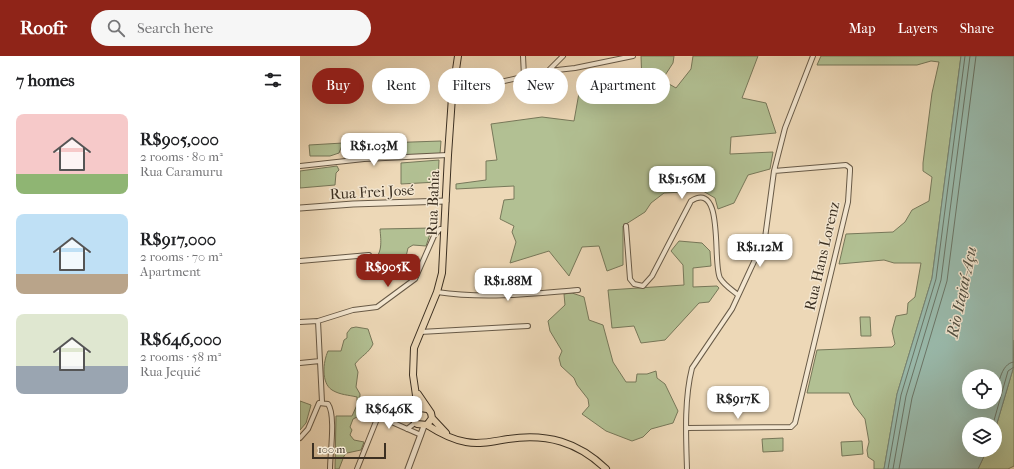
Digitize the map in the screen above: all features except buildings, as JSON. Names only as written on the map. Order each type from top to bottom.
[{"type":"main road","name":"Rua Bahia","points":[[418,409],[413,361],[414,348],[419,332],[437,292],[442,273],[448,155],[458,57]]},
{"type":"main road","name":"Rua Bahia","points":[[416,391],[427,409]]},
{"type":"main road","points":[[450,436],[432,418],[431,413],[427,409],[418,409],[413,415],[416,423],[450,436],[472,443],[524,437],[547,437],[574,447],[598,462],[606,469]]},
{"type":"main road","points":[[425,426],[432,418]]},
{"type":"main road","points":[[598,462],[600,469]]},
{"type":"street","points":[[523,56],[524,68]]},
{"type":"street","points":[[551,68],[563,56]]},
{"type":"street","points":[[568,69],[633,56]]},
{"type":"street","points":[[687,469],[689,378],[692,368],[732,309],[765,238],[774,171],[785,128],[812,56]]},
{"type":"street","points":[[300,166],[364,159],[448,155]]},
{"type":"street","name":"Rua Hans Lorenz","points":[[687,428],[791,427],[795,423],[848,202],[850,168],[846,165],[774,171]]},
{"type":"street","points":[[626,226],[630,279],[634,284],[643,286],[652,276],[691,201],[696,198],[703,197],[710,201],[713,210],[717,268],[720,278],[726,286],[738,295]]},
{"type":"street","name":"Rua Frei José","points":[[300,208],[353,204],[446,201]]},
{"type":"street","points":[[300,322],[318,321],[353,310],[377,307],[411,283],[420,272],[436,232],[440,229],[445,229]]},
{"type":"street","points":[[300,260],[369,255]]},
{"type":"street","points":[[437,292],[479,295],[534,294],[578,290]]},
{"type":"street","points":[[318,321],[322,402]]},
{"type":"street","points":[[419,332],[528,326]]},
{"type":"street","points":[[300,363],[320,362]]},
{"type":"street","points":[[357,469],[385,399]]},
{"type":"street","points":[[300,438],[308,429],[316,407],[322,402]]},
{"type":"street","points":[[322,402],[328,404],[332,419],[330,469]]},
{"type":"street","points":[[378,416],[421,435]]},
{"type":"street","points":[[407,429],[416,423],[421,435]]},
{"type":"street","points":[[408,469],[425,426]]},
{"type":"green space","points":[[641,56],[674,56],[673,63],[670,68],[641,68]]},
{"type":"green space","points":[[693,56],[758,56],[742,98],[766,103],[776,133],[731,137],[730,154],[773,152],[770,169],[748,175],[734,203],[718,209],[715,198],[703,191],[664,193],[651,203],[645,212],[623,226],[623,265],[607,271],[599,246],[582,247],[569,276],[549,251],[510,263],[516,242],[512,232],[514,226],[500,219],[504,200],[514,199],[514,186],[456,189],[456,184],[486,180],[486,161],[497,160],[491,124],[542,117],[574,121],[577,104],[670,104],[670,85],[676,88],[691,69]]},
{"type":"green space","points":[[821,56],[961,56],[932,278],[897,394],[884,469],[874,469],[874,461],[868,457],[867,450],[869,442],[865,419],[854,405],[849,393],[807,393],[817,350],[892,347],[895,344],[892,331],[896,316],[907,314],[908,303],[915,297],[921,263],[894,263],[884,260],[839,264],[846,234],[893,232],[905,222],[912,210],[929,201],[932,177],[923,171],[923,163],[932,93],[939,62],[931,61],[917,65],[817,65]]},
{"type":"green space","points":[[441,141],[440,154],[384,157],[383,143]]},
{"type":"green space","points":[[343,143],[339,153],[330,156],[310,156],[309,145]]},
{"type":"green space","points":[[439,160],[438,182],[401,184],[401,163]]},
{"type":"green space","points":[[337,166],[339,170],[336,173],[335,185],[300,188],[300,171]]},
{"type":"green space","points":[[432,228],[426,246],[413,245],[408,248],[405,261],[392,264],[391,272],[371,277],[372,262],[376,259],[380,251],[380,229]]},
{"type":"green space","points":[[679,241],[702,243],[710,251],[711,266],[693,268],[693,287],[717,286],[719,288],[709,302],[699,303],[665,340],[641,343],[634,326],[612,328],[608,290],[684,285],[683,265],[671,251]]},
{"type":"green space","points":[[572,293],[584,297],[589,320],[603,325],[613,362],[626,382],[636,382],[637,374],[647,374],[656,371],[657,378],[665,384],[678,411],[673,423],[651,429],[643,437],[632,441],[606,431],[582,414],[589,406],[588,399],[577,385],[574,378],[561,366],[559,358],[562,351],[550,331],[548,321],[565,305],[564,294]]},
{"type":"green space","points":[[860,317],[870,317],[871,336],[861,336]]},
{"type":"green space","points":[[356,327],[368,329],[373,344],[355,364],[358,372],[356,387],[360,394],[359,416],[353,419],[350,427],[352,430],[350,435],[354,440],[364,442],[361,450],[347,453],[344,456],[339,469],[335,469],[336,416],[352,416],[357,405],[357,397],[338,393],[328,387],[324,366],[328,351],[341,351],[344,340],[347,338],[347,333],[351,328]]},
{"type":"green space","points":[[1014,340],[1014,466],[1008,469],[978,469],[984,457],[1002,457],[1002,417],[999,417],[1013,369]]},
{"type":"green space","points":[[300,401],[311,405],[306,423],[300,430]]},
{"type":"green space","points":[[783,438],[783,451],[763,452],[762,439]]},
{"type":"green space","points":[[862,441],[863,454],[842,456],[841,442]]},
{"type":"water","name":"Rio Itajaí-Açu","points":[[961,56],[1014,56],[1013,369],[1002,406],[1002,369],[962,369],[962,409],[1001,409],[999,417],[962,417],[962,457],[984,457],[978,469],[884,469],[897,394],[932,278]]}]
